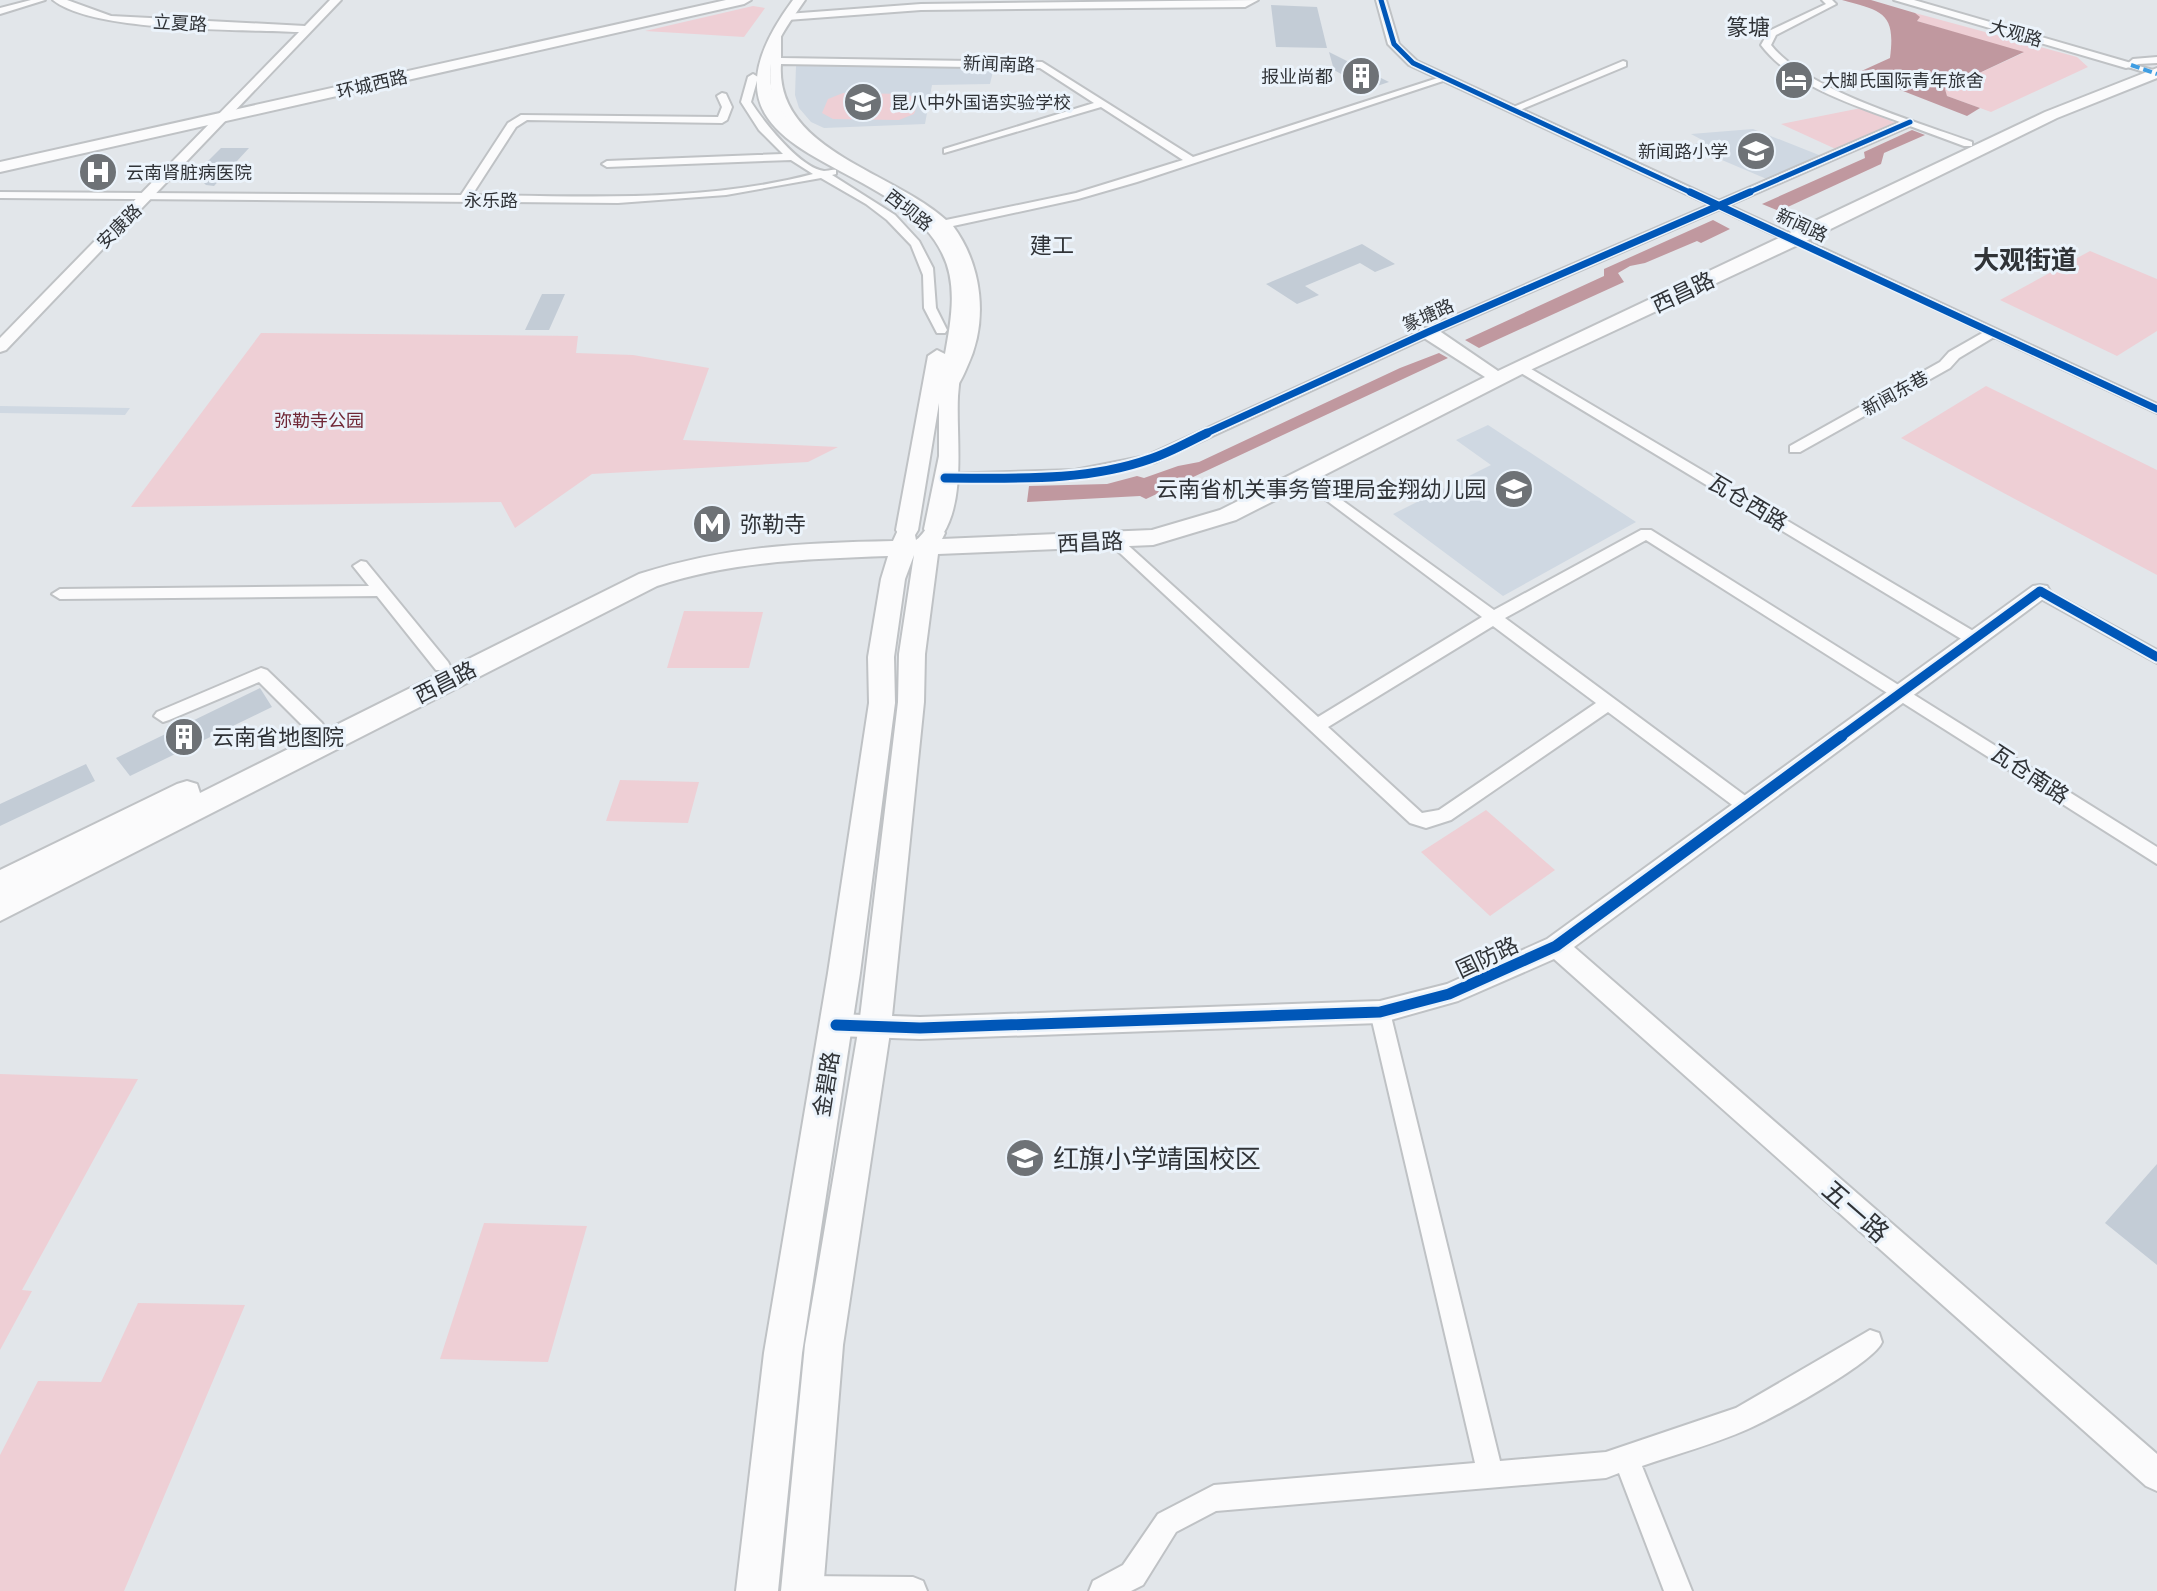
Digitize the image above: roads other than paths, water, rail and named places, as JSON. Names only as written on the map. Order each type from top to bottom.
[{"type":"main road","name":"环城西路","points":[[0,167],[713,0]]},
{"type":"main road","name":"环城西路","points":[[0,159],[744,0]]},
{"type":"main road","name":"西坝路","points":[[799,0],[784,9],[759,43],[753,77],[756,100],[770,126],[799,153],[827,174],[889,205],[911,223],[937,259],[944,288],[918,540]]},
{"type":"main road","name":"大观路","points":[[1900,0],[2131,65]]},
{"type":"main road","name":"西坝路","points":[[784,9],[764,66],[763,82],[770,107],[780,122],[812,150],[913,209],[935,229],[953,256],[960,287],[960,307],[949,389],[947,421],[950,443],[945,478],[918,540]]},
{"type":"main road","name":"西昌路","points":[[0,908],[648,580],[691,566],[777,552],[1103,526],[1178,515],[1211,504],[1489,372],[1790,237],[1968,144],[2131,65],[2156,69]]},
{"type":"main road","name":"西昌路","points":[[0,884],[636,569],[676,555],[726,542],[787,534],[918,540],[1115,541],[1153,537],[1228,515],[1521,367],[1790,237],[2156,69]]},
{"type":"main road","points":[[1428,332],[1489,372]]},
{"type":"main road","name":"金碧路","points":[[757,1591],[783,1353],[836,1025],[882,703],[881,657],[893,579],[918,540]]},
{"type":"main road","name":"金碧路","points":[[802,1590],[824,1345],[875,1026],[911,702],[918,540]]},
{"type":"street","points":[[0,11],[41,0]]},
{"type":"street","name":"立夏路","points":[[58,0],[110,19],[306,29]]},
{"type":"street","name":"安康路","points":[[0,347],[336,0]]},
{"type":"street","points":[[784,9],[809,18],[921,7],[1245,4],[1254,0]]},
{"type":"street","name":"新闻路","points":[[1381,0],[1397,52],[1413,63],[1516,108],[2157,409]]},
{"type":"street","points":[[1826,0],[1832,4],[1772,33],[1766,45],[1769,53],[1802,77],[1968,144]]},
{"type":"street","points":[[776,35],[779,52],[774,82],[781,106],[791,120],[822,147],[892,185],[944,224],[966,255],[974,287],[969,354],[949,389]]},
{"type":"street","name":"新闻南路","points":[[776,61],[1032,63],[1051,68],[1193,162]]},
{"type":"street","points":[[1516,108],[1623,64]]},
{"type":"street","points":[[753,77],[746,102],[760,129],[790,157],[827,174]]},
{"type":"street","points":[[944,224],[1078,196],[1193,162],[1447,78]]},
{"type":"street","points":[[464,199],[512,125],[525,117],[722,120],[727,107],[722,96]]},
{"type":"street","points":[[948,151],[1104,103]]},
{"type":"street","name":"篆塘路","points":[[945,478],[1066,477],[1112,472],[1151,459],[1428,332],[1910,122]]},
{"type":"street","points":[[607,164],[790,157]]},
{"type":"street","name":"永乐路","points":[[0,195],[660,199],[827,174]]},
{"type":"street","name":"新闻东巷","points":[[1795,449],[1945,365],[1954,355],[1992,333]]},
{"type":"street","name":"瓦仓西路","points":[[1521,367],[1974,639]]},
{"type":"street","points":[[1303,476],[1745,805]]},
{"type":"street","name":"瓦仓南路","points":[[1495,617],[1646,533],[2157,856]]},
{"type":"street","points":[[1115,541],[1416,818],[1426,821],[1445,815],[1607,704]]},
{"type":"street","points":[[361,566],[442,666]]},
{"type":"street","points":[[60,594],[381,591]]},
{"type":"street","points":[[2040,591],[2157,657]]},
{"type":"street","name":"国防路","points":[[836,1025],[920,1028],[1380,1012],[1427,1003],[1468,989],[1556,946],[2040,591]]},
{"type":"street","points":[[1315,727],[1495,617]]},
{"type":"street","points":[[163,716],[261,674],[316,728]]},
{"type":"street","name":"五一路","points":[[1556,946],[2157,1475]]},
{"type":"street","points":[[1380,1012],[1491,1476]]},
{"type":"street","points":[[1103,1591],[1133,1575],[1167,1523],[1214,1498],[1606,1465],[1742,1419],[1825,1372],[1870,1342]]},
{"type":"street","points":[[1626,1458],[1678,1591]]},
{"type":"street","points":[[802,1590],[913,1591]]},
{"type":"place","name":"报业尚都","points":[[1361,76]]},
{"type":"place","name":"大脚氏国际青年旅舍","points":[[1794,80]]},
{"type":"place","name":"昆八中外国语实验学校","points":[[863,102]]},
{"type":"place","name":"新闻路小学","points":[[1756,151]]},
{"type":"place","name":"云南肾脏病医院","points":[[98,172]]},
{"type":"place","name":"云南省机关事务管理局金翔幼儿园","points":[[1514,489]]},
{"type":"place","name":"弥勒寺","points":[[712,524]]},
{"type":"place","name":"云南省地图院","points":[[184,737]]},
{"type":"place","name":"红旗小学靖国校区","points":[[1025,1158]]},
{"type":"district","name":"篆塘","points":[[1748,27]]},
{"type":"district","name":"建工","points":[[1052,245]]},
{"type":"district","name":"大观街道","points":[[2025,259]]},
{"type":"park label","name":"弥勒寺公园","points":[[319,420]]}]
